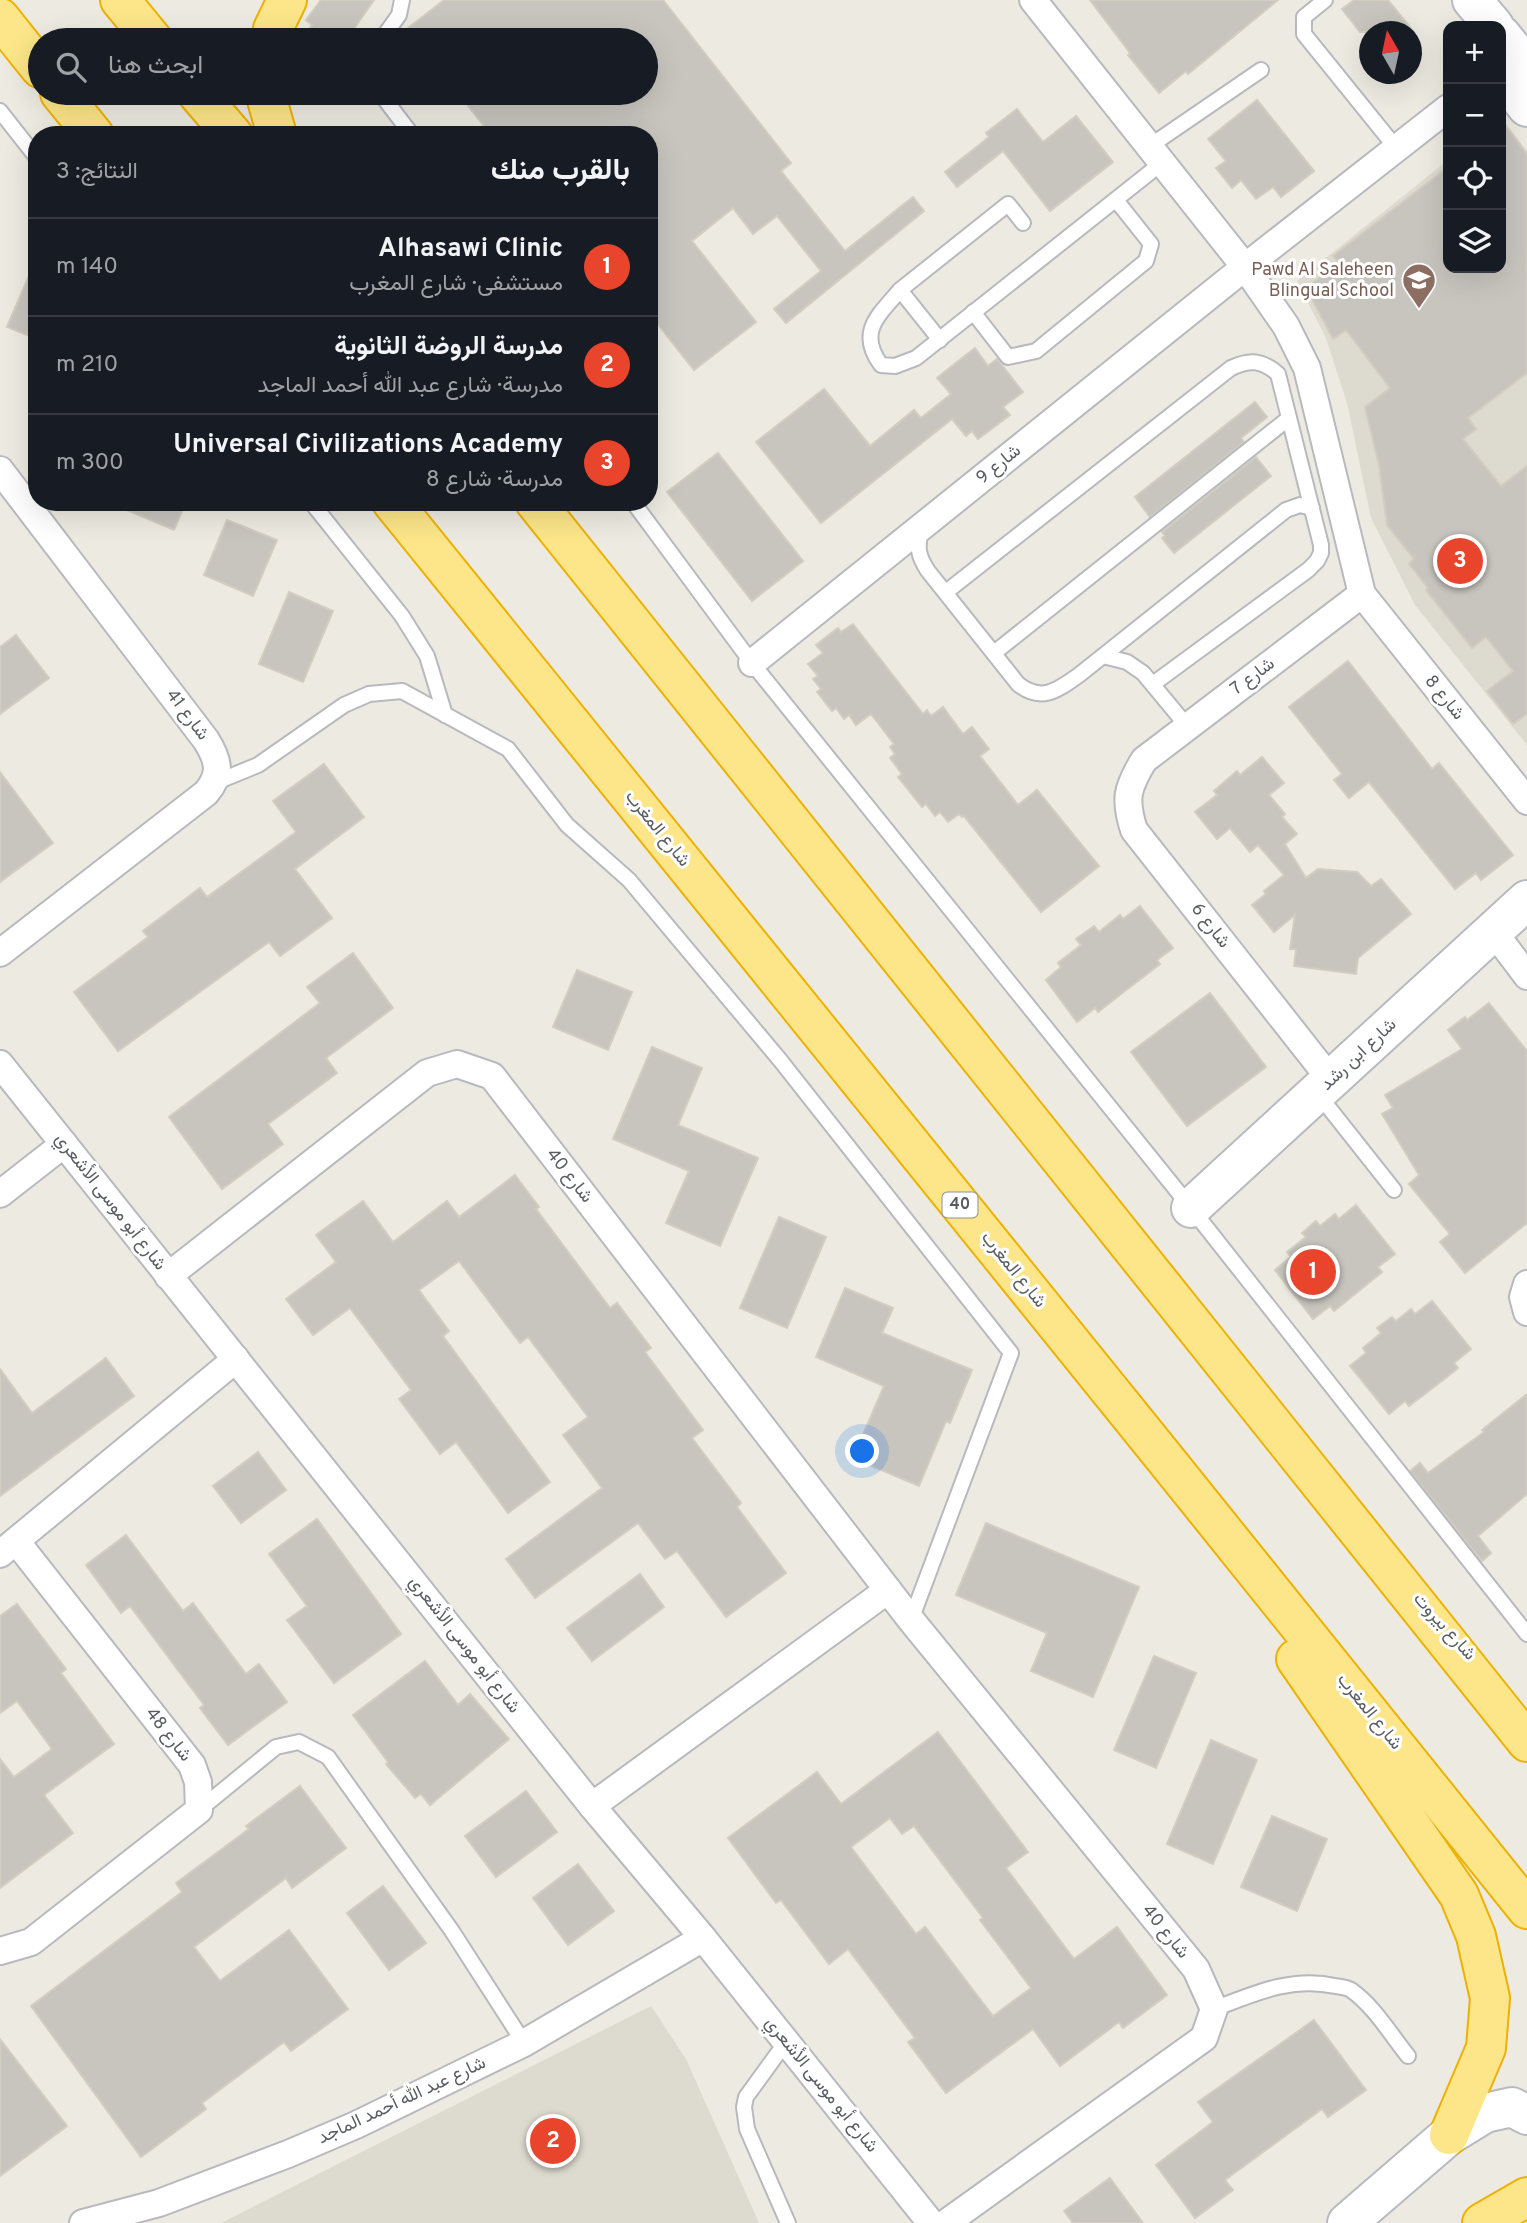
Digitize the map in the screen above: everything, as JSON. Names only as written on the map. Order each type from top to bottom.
[{"type":"highway","points":[[273,28],[287,0]]},
{"type":"highway","points":[[0,18],[28,53]]},
{"type":"highway","points":[[70,105],[87,126]]},
{"type":"highway","points":[[207,105],[225,126]]},
{"type":"highway","points":[[268,105],[274,126]]},
{"type":"highway","name":"شارع المغرب","points":[[399,511],[1527,1909]]},
{"type":"highway","points":[[542,511],[1527,1742]]},
{"type":"highway","points":[[1158,1450],[1270,1620],[1460,1895],[1476,1936],[1490,1998],[1486,2048],[1449,2135]]},
{"type":"highway","points":[[1482,2223],[1527,2197]]},
{"type":"street","points":[[1033,0],[1245,267],[1286,326],[1307,368],[1362,594]]},
{"type":"street","points":[[1441,0],[1458,21]]},
{"type":"street","points":[[1472,0],[1490,21]]},
{"type":"street","points":[[1509,59],[1527,107]]},
{"type":"street","name":"شارع 9","points":[[752,663],[1245,267],[1443,112]]},
{"type":"street","name":"شارع 41","points":[[0,470],[28,507]]},
{"type":"street","name":"شارع 41","points":[[31,511],[206,740],[214,752],[218,768],[214,783]]},
{"type":"street","name":"شارع 7","points":[[1144,760],[1362,594]]},
{"type":"street","name":"شارع 8","points":[[1362,594],[1527,801]]},
{"type":"street","name":"شارع 6","points":[[1144,760],[1130,783],[1127,809],[1134,830],[1324,1086]]},
{"type":"street","points":[[0,953],[206,793],[214,783]]},
{"type":"street","name":"شارع ابن رشد","points":[[1191,1208],[1527,901]]},
{"type":"street","points":[[1493,931],[1527,976]]},
{"type":"street","name":"شارع أبو موسى الأشعري","points":[[0,1064],[592,1806],[703,1938],[932,2223]]},
{"type":"street","name":"شارع 40","points":[[168,1276],[427,1073],[457,1064],[492,1076],[911,1620],[1196,1969],[1214,2009]]},
{"type":"street","points":[[0,1194],[64,1144]]},
{"type":"street","points":[[1527,1284],[1523,1297],[1527,1312]]},
{"type":"street","name":"شارع 48","points":[[199,1810],[198,1782],[192,1765],[8,1547],[236,1359]]},
{"type":"street","name":"شارع بيروت","points":[[1360,1533],[1527,1720]]},
{"type":"street","points":[[592,1806],[888,1590]]},
{"type":"street","points":[[0,1951],[30,1942],[199,1810]]},
{"type":"street","name":"شارع عبد الله أحمد الماجد","points":[[83,2223],[162,2213],[356,2124],[524,2043],[703,1938]]},
{"type":"street","points":[[946,2223],[1204,2038],[1214,2009]]},
{"type":"street","points":[[1347,2223],[1449,2135],[1485,2113],[1512,2107],[1527,2115]]},
{"type":"street","points":[[1477,2223],[1527,2177]]},
{"type":"lane","points":[[390,28],[399,15],[402,0]]},
{"type":"lane","points":[[1325,0],[1304,17],[1304,34],[1397,149]]},
{"type":"lane","points":[[1023,223],[1008,204],[900,290],[880,314],[869,334],[872,352],[881,365],[895,366],[916,358],[940,340],[1116,200],[1157,154],[1261,70]]},
{"type":"lane","points":[[389,105],[405,126]]},
{"type":"lane","points":[[0,111],[28,147]]},
{"type":"lane","points":[[973,312],[1009,357],[1036,351],[1146,261],[1151,244],[1116,200]]},
{"type":"lane","points":[[900,290],[940,340]]},
{"type":"lane","points":[[946,592],[1231,368],[1254,361],[1270,367],[1278,374],[1321,553],[1317,561],[1153,684]]},
{"type":"lane","points":[[994,653],[1289,418]]},
{"type":"lane","points":[[922,526],[917,542],[918,552],[928,571],[1018,684],[1028,692],[1038,694],[1053,692],[1063,686],[1286,510],[1300,505],[1312,508]]},
{"type":"lane","points":[[318,511],[408,626],[427,656],[445,715]]},
{"type":"lane","points":[[640,511],[752,663],[1191,1208],[1527,1634]]},
{"type":"lane","points":[[1103,656],[1120,659],[1137,667],[1187,726]]},
{"type":"lane","points":[[214,783],[258,765],[344,705],[369,694],[401,691],[508,749],[567,825],[629,880],[780,1060],[1011,1353],[911,1620]]},
{"type":"lane","points":[[1324,1086],[1394,1190]]},
{"type":"lane","points":[[199,1810],[276,1747],[299,1742],[328,1756],[452,1931],[524,2043]]},
{"type":"lane","points":[[1214,2009],[1257,1992],[1291,1983],[1320,1982],[1349,1989],[1368,2006],[1408,2056]]},
{"type":"lane","points":[[786,2042],[746,2097],[744,2120],[788,2223]]},
{"type":"shaded area","name":"Pawd Al Saleheen Blingual School","points":[[1506,124],[1527,151],[1527,745],[1415,605],[1371,518],[1347,403],[1326,338],[1297,281],[1443,164],[1443,273],[1506,273]]},
{"type":"shaded area","points":[[651,2006],[686,2059],[759,2223],[221,2223]]},
{"type":"building","points":[[321,0],[374,0],[354,28],[310,28],[312,25],[306,20]]},
{"type":"building","points":[[444,0],[663,0],[791,163],[781,171],[845,251],[913,197],[924,211],[786,323],[774,309],[821,271],[777,216],[753,234],[733,208],[692,241],[756,322],[694,370],[658,324],[658,126],[484,126],[467,105],[658,105],[658,28],[408,28]]},
{"type":"building","points":[[1090,0],[1278,0],[1188,74],[1186,71],[1159,93],[1128,55],[1130,53]]},
{"type":"building","points":[[1354,0],[1388,0],[1405,21],[1359,21],[1359,31],[1342,9]]},
{"type":"building","points":[[1257,100],[1314,171],[1281,197],[1273,187],[1256,199],[1241,180],[1232,188],[1216,168],[1226,161],[1208,139]]},
{"type":"building","points":[[1017,109],[1043,142],[1076,116],[1113,162],[1050,211],[1003,151],[957,187],[945,172],[989,137],[986,133]]},
{"type":"building","name":"Pawd Al Saleheen Blingual School","points":[[1506,127],[1527,154],[1527,373],[1468,418],[1476,429],[1463,439],[1501,486],[1527,466],[1527,714],[1513,724],[1487,691],[1513,671],[1486,637],[1472,648],[1426,590],[1428,588],[1409,564],[1414,559],[1387,525],[1379,465],[1365,407],[1390,388],[1346,330],[1333,339],[1306,288],[1339,263],[1333,256],[1443,171],[1443,273],[1506,273]]},
{"type":"building","points":[[28,278],[28,335],[7,327]]},
{"type":"building","points":[[975,348],[988,366],[997,359],[1023,392],[1003,407],[1010,415],[978,439],[972,431],[966,436],[952,419],[821,523],[756,442],[824,389],[870,446],[914,410],[921,418],[951,394],[937,378]]},
{"type":"building","points":[[1255,402],[1267,417],[1241,438],[1244,442],[1150,517],[1135,497]]},
{"type":"building","points":[[718,453],[803,561],[752,601],[667,492]]},
{"type":"building","points":[[1256,457],[1271,476],[1174,553],[1162,538],[1165,536],[1162,532]]},
{"type":"building","points":[[129,511],[182,511],[174,530]]},
{"type":"building","points":[[227,520],[277,540],[253,596],[204,575]]},
{"type":"building","points":[[289,592],[333,611],[303,682],[259,664]]},
{"type":"building","points":[[853,624],[923,714],[927,710],[931,716],[943,707],[963,734],[972,727],[989,749],[980,756],[1018,805],[1037,790],[1099,866],[1041,912],[964,816],[959,814],[948,822],[940,812],[935,816],[926,804],[922,807],[898,777],[902,774],[890,758],[895,754],[890,747],[894,744],[871,714],[856,725],[849,715],[844,719],[836,708],[832,711],[817,692],[821,689],[813,679],[818,676],[808,664],[823,653],[816,645],[838,628],[841,632]]},
{"type":"building","points":[[16,635],[49,678],[0,714],[0,647]]},
{"type":"building","points":[[1348,661],[1432,769],[1439,763],[1513,855],[1481,880],[1476,873],[1455,889],[1369,782],[1349,798],[1334,780],[1342,774],[1289,707]]},
{"type":"building","points":[[1262,757],[1284,783],[1269,795],[1285,814],[1282,817],[1297,834],[1285,844],[1306,878],[1318,869],[1357,872],[1371,886],[1381,879],[1411,914],[1358,958],[1356,974],[1294,966],[1296,949],[1290,949],[1295,915],[1274,932],[1252,905],[1284,875],[1258,845],[1250,852],[1230,828],[1217,839],[1195,812],[1217,795],[1214,791],[1237,771],[1240,775]]},
{"type":"building","points":[[324,764],[364,817],[295,869],[332,918],[280,956],[269,942],[118,1051],[74,992],[148,937],[143,931],[200,888],[207,897],[296,832],[273,801]]},
{"type":"building","points":[[0,772],[53,843],[0,882]]},
{"type":"building","points":[[1140,906],[1173,948],[1157,960],[1160,964],[1098,1012],[1095,1008],[1077,1022],[1046,980],[1061,967],[1058,963],[1081,945],[1076,939],[1094,926],[1099,932],[1120,915],[1123,919]]},
{"type":"building","points":[[353,953],[393,1008],[326,1058],[337,1073],[268,1124],[283,1144],[222,1189],[169,1117],[320,1003],[307,987]]},
{"type":"building","points":[[577,970],[632,992],[608,1050],[553,1027]]},
{"type":"building","points":[[1210,993],[1266,1067],[1187,1126],[1131,1052]]},
{"type":"building","points":[[1489,1003],[1527,1051],[1527,1223],[1465,1273],[1440,1242],[1450,1234],[1409,1184],[1419,1175],[1382,1114],[1393,1108],[1385,1095],[1462,1049],[1448,1030]]},
{"type":"building","points":[[652,1047],[702,1068],[678,1125],[758,1158],[720,1246],[666,1223],[689,1171],[613,1139]]},
{"type":"building","points":[[515,1175],[539,1207],[536,1209],[610,1308],[617,1303],[651,1348],[645,1352],[703,1430],[692,1438],[741,1503],[737,1507],[786,1573],[726,1617],[677,1551],[665,1559],[638,1523],[535,1598],[506,1559],[602,1488],[563,1435],[588,1417],[528,1337],[520,1343],[459,1261],[419,1290],[449,1331],[443,1336],[550,1482],[508,1513],[456,1442],[440,1454],[399,1399],[411,1390],[350,1308],[313,1335],[286,1299],[336,1262],[316,1235],[363,1201],[393,1242],[447,1201],[459,1217]]},
{"type":"building","points":[[1356,1205],[1395,1254],[1378,1267],[1382,1272],[1334,1311],[1330,1306],[1313,1319],[1275,1270],[1291,1257],[1287,1252],[1306,1237],[1302,1233],[1316,1221],[1320,1226],[1335,1214],[1339,1219]]},
{"type":"building","points":[[779,1217],[826,1237],[787,1328],[740,1308]]},
{"type":"building","points":[[845,1288],[893,1308],[882,1333],[972,1370],[950,1423],[946,1421],[919,1486],[853,1458],[884,1386],[816,1357]]},
{"type":"building","points":[[1432,1301],[1471,1349],[1454,1363],[1458,1368],[1443,1380],[1409,1406],[1405,1401],[1389,1414],[1350,1366],[1366,1353],[1363,1348],[1381,1333],[1377,1328],[1392,1317],[1396,1321],[1411,1309],[1415,1314]]},
{"type":"building","points":[[106,1358],[134,1396],[0,1496],[0,1369],[32,1413]]},
{"type":"building","points":[[1527,1394],[1527,1494],[1478,1536],[1491,1553],[1482,1561],[1410,1471],[1420,1463],[1428,1473],[1484,1432],[1482,1430]]},
{"type":"building","points":[[258,1452],[286,1490],[241,1523],[213,1486]]},
{"type":"building","points":[[317,1519],[401,1634],[334,1683],[287,1620],[307,1606],[269,1554]]},
{"type":"building","points":[[986,1523],[1139,1587],[1093,1697],[1031,1671],[1047,1633],[956,1595]]},
{"type":"building","points":[[126,1535],[183,1611],[193,1603],[246,1674],[259,1664],[287,1702],[228,1745],[200,1708],[204,1705],[130,1606],[121,1613],[86,1565]]},
{"type":"building","points":[[640,1574],[664,1607],[592,1661],[567,1628]]},
{"type":"building","points":[[17,1604],[66,1669],[61,1673],[114,1744],[44,1795],[73,1833],[0,1888],[0,1759],[14,1777],[52,1749],[17,1701],[0,1713],[0,1616]]},
{"type":"building","points":[[1154,1656],[1196,1673],[1156,1768],[1114,1750]]},
{"type":"building","points":[[425,1661],[458,1705],[470,1694],[509,1739],[430,1805],[421,1794],[415,1798],[386,1764],[388,1762],[353,1715]]},
{"type":"building","points":[[938,1732],[1028,1852],[1006,1868],[1074,1959],[1117,1927],[1167,1995],[1123,2028],[1119,2022],[1060,2066],[1033,2029],[946,2093],[908,2042],[915,2038],[848,1949],[829,1964],[781,1900],[776,1903],[728,1838],[817,1772],[841,1804]],"holes":[[[890,1818],[902,1834],[914,1826],[1031,1988],[993,2016],[925,1927],[916,1934],[851,1847]]]},
{"type":"building","points":[[1211,1740],[1257,1760],[1213,1864],[1167,1844]]},
{"type":"building","points":[[300,1786],[346,1848],[292,1888],[286,1878],[194,1947],[220,1981],[289,1930],[348,2009],[291,2051],[284,2042],[202,2103],[206,2109],[141,2157],[31,2006],[182,1892],[176,1883],[249,1829],[246,1826]]},
{"type":"building","points":[[526,1791],[557,1832],[496,1877],[465,1836]]},
{"type":"building","points":[[1272,1816],[1327,1839],[1297,1911],[1241,1887]]},
{"type":"building","points":[[578,1864],[614,1911],[568,1945],[533,1898]]},
{"type":"building","points":[[383,1886],[426,1943],[389,1970],[347,1913]]},
{"type":"building","points":[[1314,2020],[1366,2090],[1328,2117],[1322,2109],[1225,2180],[1233,2190],[1195,2218],[1156,2165],[1213,2122],[1198,2102]]},
{"type":"building","points":[[0,2039],[67,2126],[0,2176]]},
{"type":"building","points":[[1110,2178],[1143,2223],[1073,2223],[1064,2211]]},
{"type":"place","name":"Pawd Al Saleheen Blingual School","points":[[1419,310]]},
{"type":"place","name":"Universal Civilizations Academy","points":[[1460,561]]},
{"type":"place","name":"Alhasawi Clinic","points":[[1313,1272]]},
{"type":"place","name":"مدرسة الروضة الثانوية","points":[[553,2141]]}]
